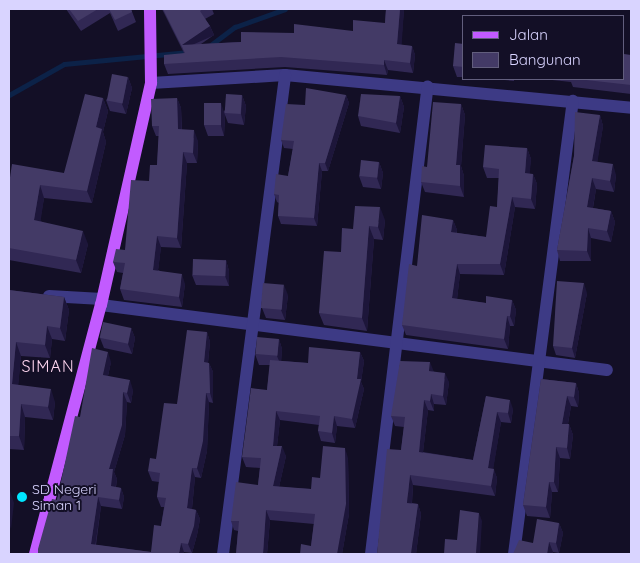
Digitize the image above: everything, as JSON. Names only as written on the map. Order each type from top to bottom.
[{"type":"main road","points":[[35,554],[101,302],[152,76],[154,41],[150,9]]},
{"type":"street","points":[[152,76],[285,76],[428,86],[631,108]]},
{"type":"street","points":[[223,554],[285,76]]},
{"type":"street","points":[[371,554],[399,343],[428,86]]},
{"type":"street","points":[[514,554],[542,363],[574,101]]},
{"type":"street","points":[[34,296],[101,302],[252,325],[606,370]]},
{"type":"building","points":[[69,9],[98,9],[78,21]]},
{"type":"building","points":[[109,9],[131,9],[132,12],[115,20]]},
{"type":"building","points":[[163,9],[203,9],[200,11],[210,26],[182,45],[241,42],[241,32],[294,33],[294,24],[353,31],[353,20],[385,23],[386,9],[400,9],[397,44],[412,46],[410,63],[384,60],[384,65],[281,57],[164,64],[164,55],[185,53]]},
{"type":"building","points":[[455,43],[462,44],[462,67],[453,66]]},
{"type":"building","points":[[625,54],[631,55],[631,85],[586,80],[625,80]]},
{"type":"building","points":[[112,74],[128,77],[123,104],[107,101]]},
{"type":"building","points":[[306,88],[346,95],[325,163],[319,163],[314,218],[278,216],[279,195],[274,194],[276,174],[288,176],[294,141],[281,140],[286,104],[305,105]]},
{"type":"building","points":[[85,94],[103,98],[96,127],[102,129],[87,191],[40,185],[34,220],[83,231],[76,260],[9,248],[9,184],[12,164],[64,173]]},
{"type":"building","points":[[226,94],[242,95],[241,114],[225,113]]},
{"type":"building","points":[[361,94],[400,96],[396,123],[358,116]]},
{"type":"building","points":[[177,98],[178,129],[194,130],[193,153],[183,152],[177,238],[157,236],[153,270],[182,274],[179,297],[120,289],[125,263],[113,262],[116,249],[125,250],[131,180],[149,181],[150,165],[157,165],[159,126],[152,126],[151,99]]},
{"type":"building","points":[[433,102],[461,104],[456,165],[460,165],[460,186],[421,182],[422,166],[427,167]]},
{"type":"building","points":[[204,103],[221,103],[221,125],[204,125]]},
{"type":"building","points":[[575,112],[600,115],[592,161],[613,164],[610,181],[592,178],[587,207],[611,211],[607,231],[588,228],[587,251],[557,250],[574,156]]},
{"type":"building","points":[[485,145],[527,148],[525,173],[533,174],[531,199],[512,197],[500,264],[457,264],[452,298],[486,303],[486,296],[512,300],[510,316],[507,316],[504,339],[402,325],[409,264],[417,266],[422,215],[453,220],[451,232],[486,237],[490,206],[497,207],[499,169],[483,167]]},
{"type":"building","points":[[361,160],[379,162],[377,178],[359,176]]},
{"type":"building","points":[[355,206],[380,207],[378,227],[369,226],[362,318],[319,313],[324,251],[341,252],[342,228],[353,229]]},
{"type":"building","points":[[193,259],[226,260],[225,276],[192,275]]},
{"type":"building","points":[[557,281],[584,283],[572,348],[553,346]]},
{"type":"building","points":[[263,283],[284,285],[282,310],[261,308]]},
{"type":"building","points":[[9,290],[64,297],[60,328],[47,326],[45,345],[16,342],[12,384],[51,389],[48,407],[21,404],[19,436],[9,436]]},
{"type":"building","points":[[103,322],[131,328],[128,344],[100,338]]},
{"type":"building","points":[[187,330],[207,332],[204,362],[209,363],[210,393],[206,393],[203,441],[197,468],[192,468],[187,508],[196,510],[194,526],[188,544],[181,543],[179,554],[38,554],[52,499],[57,500],[75,416],[80,417],[92,348],[108,352],[103,375],[130,380],[127,393],[123,392],[122,425],[109,469],[113,469],[111,486],[121,488],[119,500],[98,497],[91,544],[151,552],[154,525],[161,526],[166,498],[157,497],[160,473],[148,471],[150,458],[156,459],[164,403],[177,404]]},
{"type":"building","points":[[257,337],[279,339],[277,356],[256,354]]},
{"type":"building","points":[[309,347],[360,352],[357,379],[361,379],[352,419],[334,416],[332,433],[318,431],[320,416],[276,411],[273,446],[282,446],[273,486],[311,489],[312,477],[320,478],[323,446],[345,448],[346,504],[337,554],[300,554],[301,544],[311,546],[315,514],[266,510],[263,554],[236,554],[239,521],[231,521],[236,482],[258,485],[261,458],[242,457],[251,388],[267,390],[270,360],[308,363]]},
{"type":"building","points":[[400,361],[430,362],[429,371],[445,373],[443,396],[431,394],[430,401],[424,400],[419,452],[473,460],[486,396],[510,400],[508,413],[497,412],[488,468],[494,469],[491,486],[410,475],[407,503],[418,504],[411,554],[377,554],[387,449],[401,450],[405,417],[391,416]]},
{"type":"building","points":[[541,379],[576,383],[574,397],[567,396],[562,424],[569,424],[567,448],[556,447],[554,482],[549,482],[546,507],[523,505]]},
{"type":"building","points":[[460,510],[479,513],[476,554],[444,554],[445,539],[457,540]]},
{"type":"building","points":[[537,519],[559,523],[556,543],[549,542],[547,554],[513,554],[519,540],[533,543]]},
{"type":"waterway","points":[[208,47],[235,27],[285,9]]},
{"type":"waterway","points":[[9,95],[64,64],[188,52]]},
{"type":"place","name":"SD Negeri Siman 1","points":[[22,497]]},
{"type":"district","name":"SIMAN","points":[[48,366]]}]
